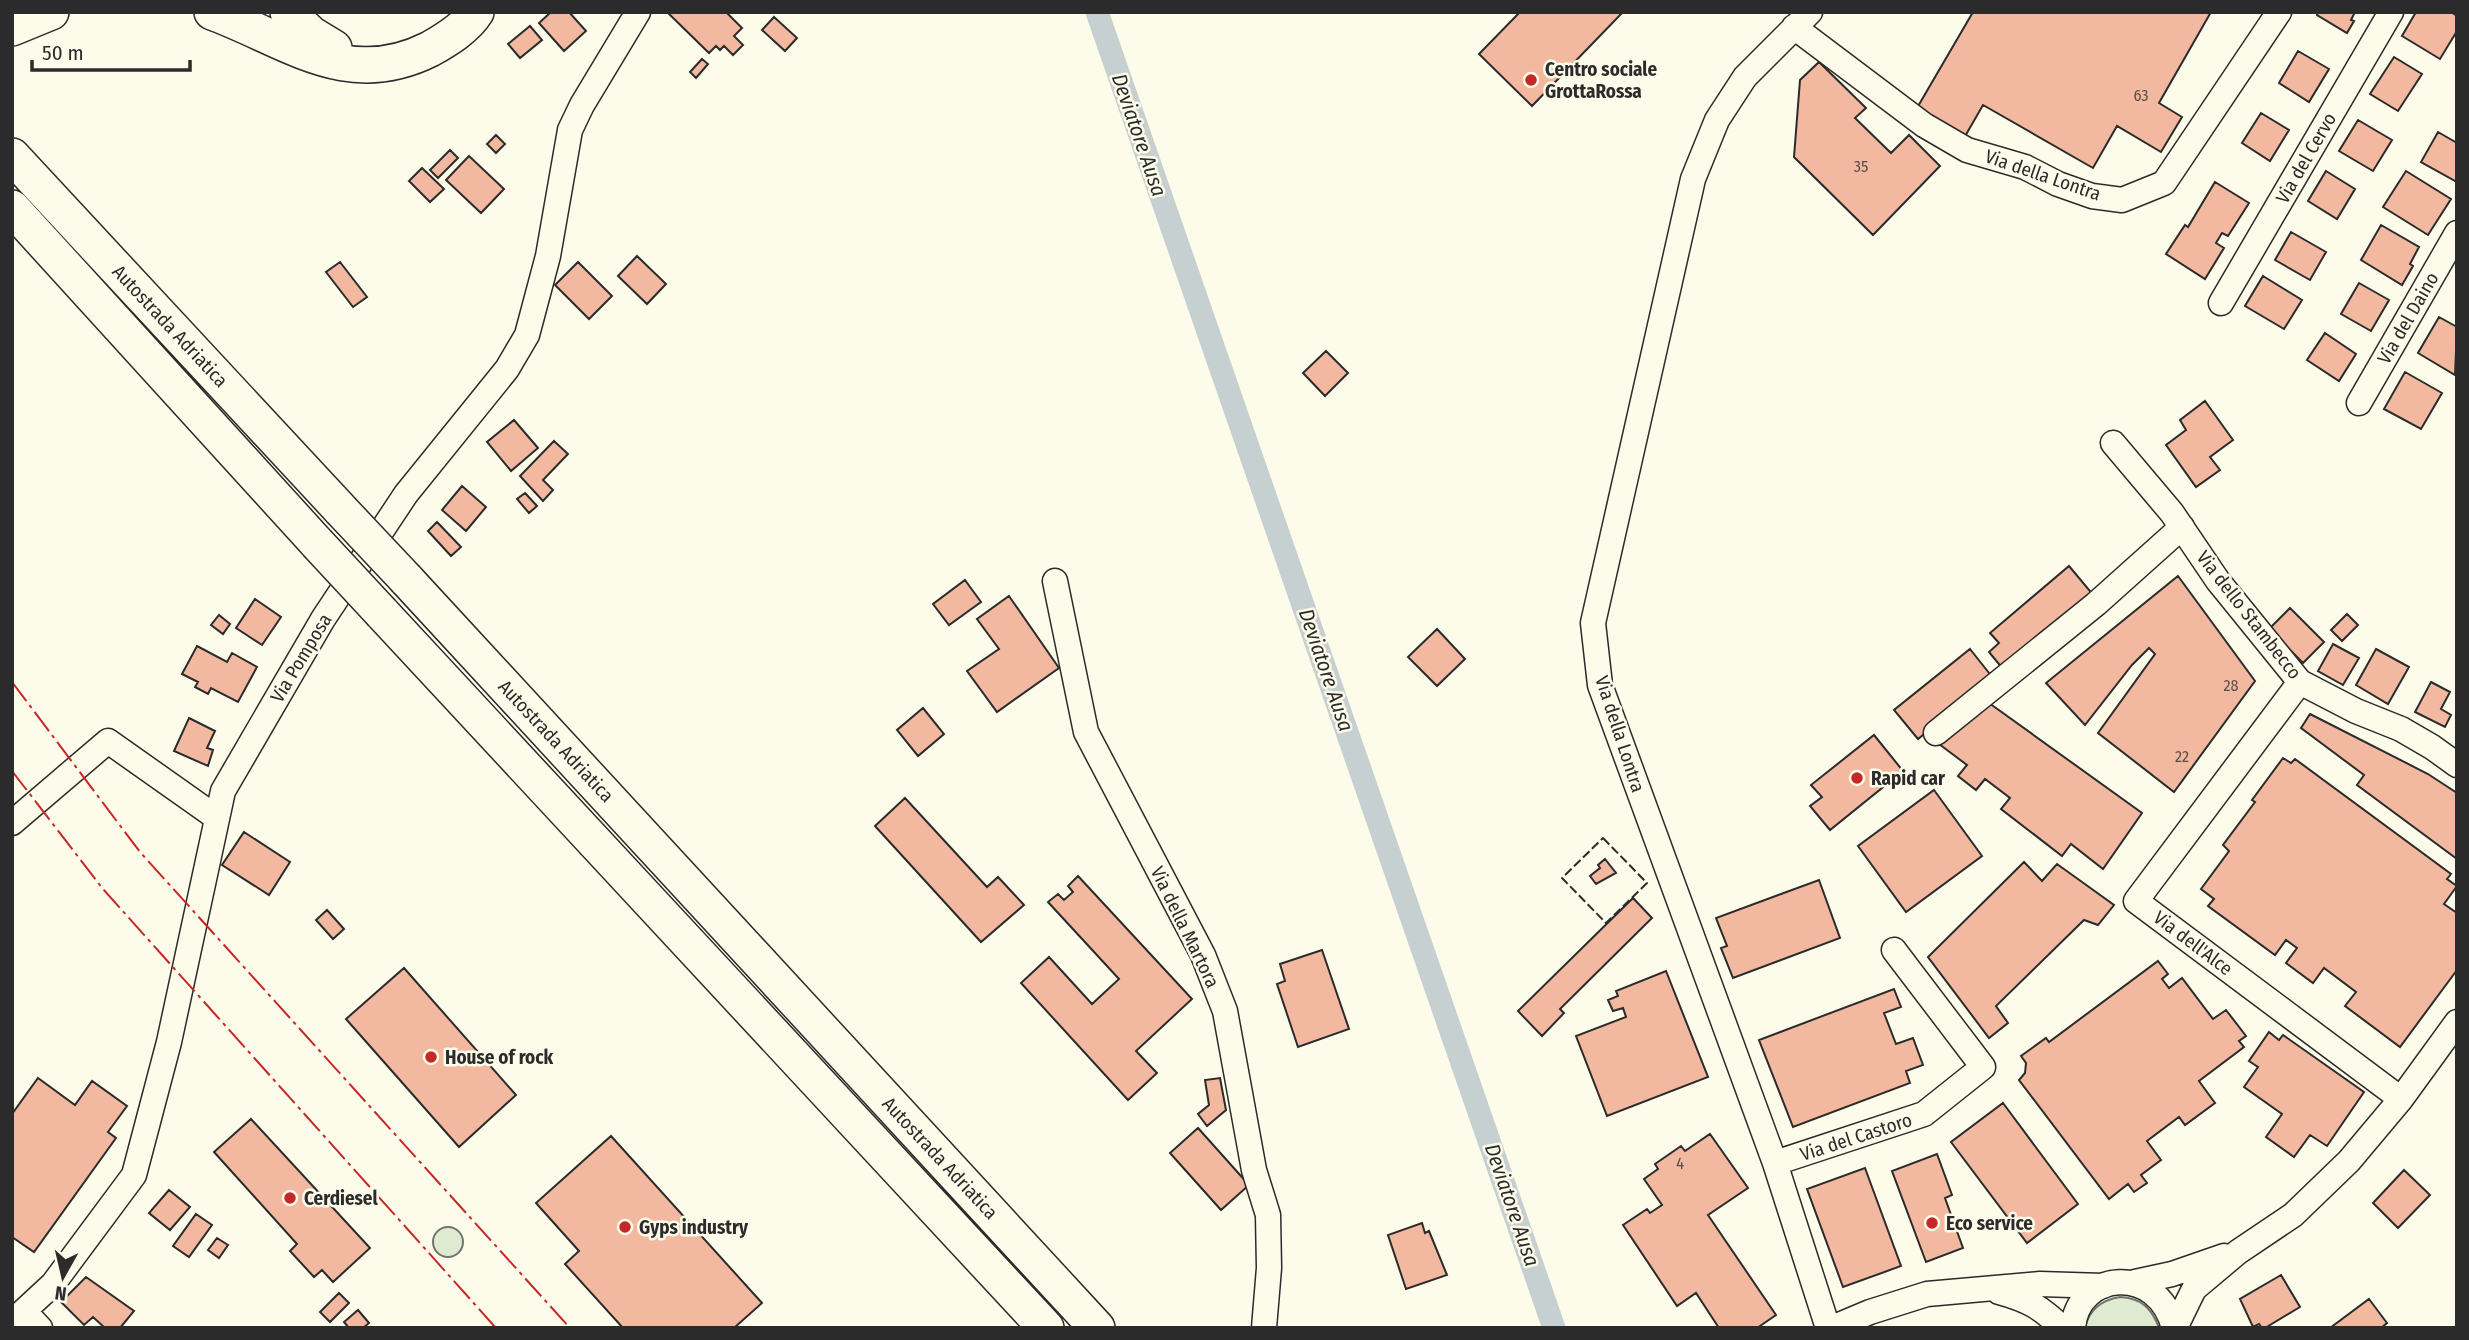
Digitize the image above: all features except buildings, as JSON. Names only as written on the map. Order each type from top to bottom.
[{"type":"highway","points":[[12,28],[51,12]]},
{"type":"highway","points":[[212,12],[321,59],[347,65],[372,65],[417,55],[437,45],[472,19],[476,12]]},
{"type":"highway","points":[[288,12],[311,34],[332,47],[391,62]]},
{"type":"highway","name":"Autostrada Adriatica","points":[[12,156],[1097,1328]]},
{"type":"highway","name":"Autostrada Adriatica","points":[[12,208],[317,543],[1046,1328]]},
{"type":"street","name":"Via Pomposa","points":[[25,1320],[134,1175],[169,1042],[223,790],[323,619],[406,494],[508,369],[527,335],[548,256],[570,130],[638,12]]},
{"type":"street","name":"Via della Lontra","points":[[1830,1328],[1775,1163],[1600,685],[1593,623],[1693,179],[1717,120],[1745,77],[1802,20],[1924,125],[1967,150],[2025,167],[2058,184],[2092,195],[2122,200],[2164,183],[2278,12]]},
{"type":"street","name":"Via del Cervo","points":[[2221,303],[2391,12]]},
{"type":"street","name":"Via del Daino","points":[[2360,403],[2457,233]]},
{"type":"street","name":"Via dello Stambecco","points":[[2113,443],[2182,527],[2218,581],[2300,682],[2356,711],[2401,729],[2457,765]]},
{"type":"street","points":[[1936,733],[2095,604],[2182,527]]},
{"type":"street","name":"Via della Martora","points":[[1055,581],[1086,732],[1203,955],[1225,1011],[1254,1170],[1268,1215],[1269,1268],[1264,1328]]},
{"type":"street","name":"Via dell'Alce","points":[[2300,682],[2136,901],[2401,1099]]},
{"type":"street","points":[[16,813],[108,741],[217,818]]},
{"type":"street","name":"Via del Castoro","points":[[1775,1163],[1924,1115],[1983,1067],[1894,950]]},
{"type":"street","points":[[2174,1328],[2194,1289],[2238,1252],[2293,1215],[2349,1161],[2401,1099],[2457,1022]]},
{"type":"street","points":[[1830,1328],[1870,1311],[1927,1294],[2040,1284],[2103,1286],[2118,1282],[2135,1282],[2172,1274],[2238,1252]]},
{"type":"street","points":[[2135,1282],[2162,1299],[2171,1312],[2174,1328]]},
{"type":"street","points":[[2073,1328],[2079,1307],[2089,1295],[2103,1286]]},
{"type":"street","points":[[1992,1290],[2025,1299],[2043,1309],[2062,1328]]},
{"type":"green space","points":[[448,1227],[454,1228],[462,1236],[462,1248],[454,1256],[448,1257],[442,1256],[434,1248],[433,1242],[434,1236],[442,1228]]},
{"type":"green space","points":[[2120,1297],[2134,1299],[2145,1305],[2159,1328],[2085,1328],[2097,1306]]},
{"type":"waterway","name":"Deviatore Ausa","points":[[1097,12],[1554,1328]]},
{"type":"fence","points":[[1603,838],[1647,883],[1606,923],[1562,878],[1603,838]]},
{"type":"power","points":[[12,682],[140,852],[570,1328]]},
{"type":"power","points":[[12,771],[103,889],[496,1328]]},
{"type":"place","name":"Centro sociale GrottaRossa","points":[[1531,80]]},
{"type":"place","name":"Rapid car","points":[[1857,778]]},
{"type":"place","name":"House of rock","points":[[431,1057]]},
{"type":"place","name":"Cerdiesel","points":[[290,1198]]},
{"type":"place","name":"Eco service","points":[[1932,1223]]},
{"type":"place","name":"Gyps industry","points":[[625,1227]]}]
